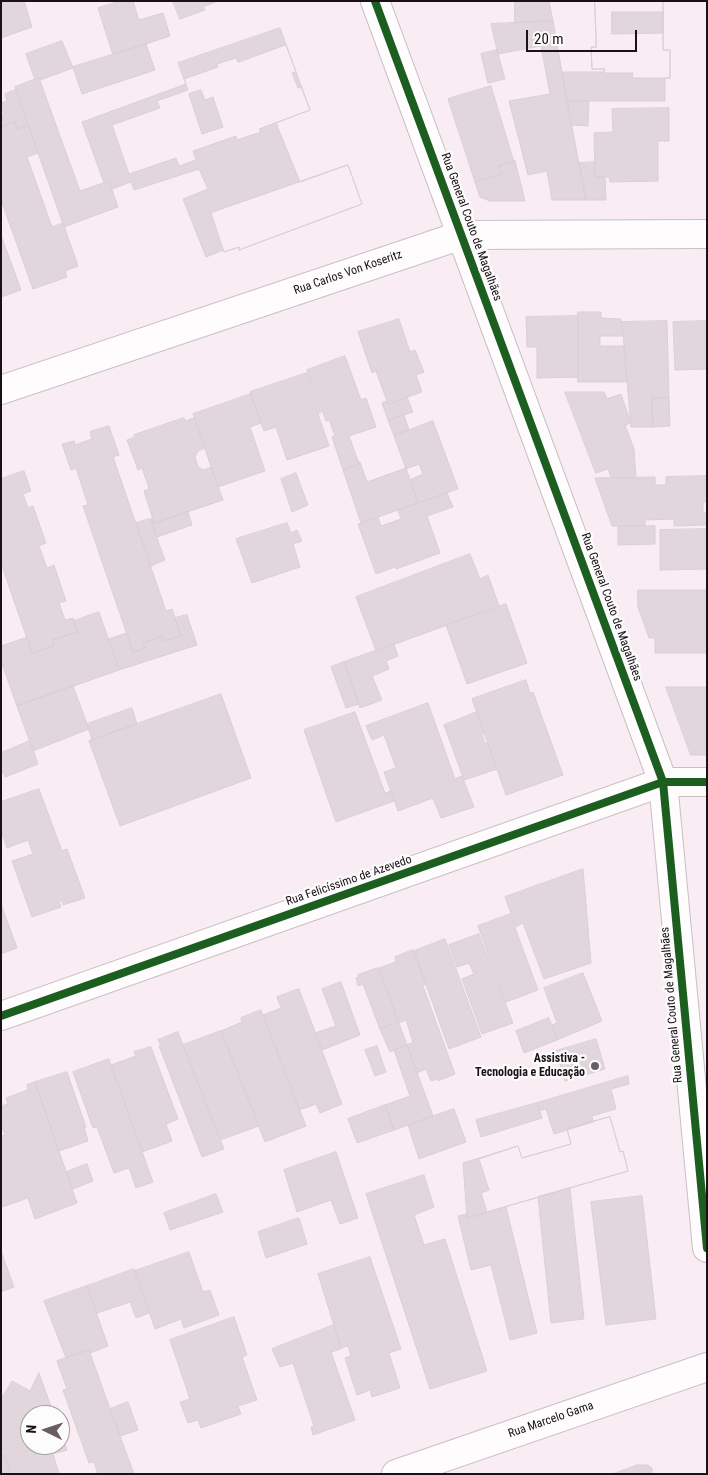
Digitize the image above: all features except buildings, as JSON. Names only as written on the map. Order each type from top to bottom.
[{"type":"street","name":"Rua General Couto de Magalhães","points":[[375,1],[663,782],[707,1248]]},
{"type":"street","name":"Rua Carlos Von Koseritz","points":[[1,390],[462,234],[707,234]]},
{"type":"street","name":"Rua Felicíssimo de Azevedo","points":[[1,1016],[663,782],[707,782]]},
{"type":"street","name":"Rua Marcelo Gama","points":[[396,1474],[707,1367]]},
{"type":"cycle path","points":[[375,1],[663,782],[707,1248]]},
{"type":"cycle path","points":[[1,1016],[663,782],[707,782]]},
{"type":"place","name":"Assistiva - Tecnologia e Educação","points":[[595,1066]]}]
